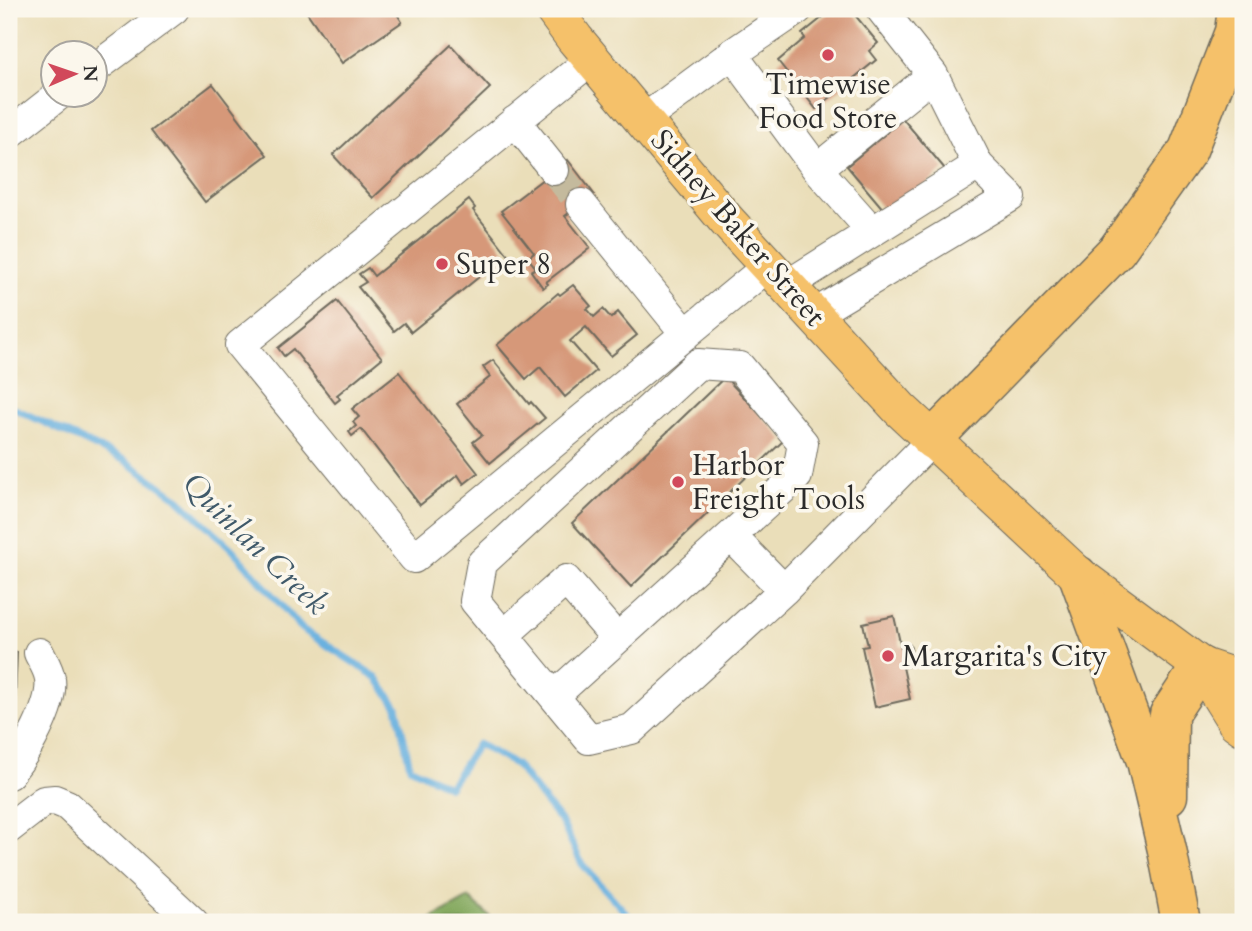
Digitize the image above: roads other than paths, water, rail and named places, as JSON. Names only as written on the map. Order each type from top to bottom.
[{"type":"highway","points":[[932,440],[1117,250],[1188,149],[1234,32],[1237,9]]},
{"type":"highway","points":[[1079,575],[1146,761],[1181,922]]},
{"type":"highway","points":[[1167,850],[1169,714],[1201,666]]},
{"type":"main road","name":"Sidney Baker Street","points":[[558,10],[592,58],[727,221],[887,397],[1079,575],[1201,666]]},
{"type":"main road","points":[[1201,666],[1243,680]]},
{"type":"main road","points":[[1201,666],[1236,722],[1243,727]]},
{"type":"street","points":[[108,58],[174,9]]},
{"type":"street","points":[[643,120],[798,9]]},
{"type":"street","points":[[813,315],[1010,197],[978,165],[933,75],[881,9]]},
{"type":"street","points":[[732,54],[817,169],[872,231]]},
{"type":"street","points":[[592,58],[240,345],[414,558],[686,334],[777,276],[872,231],[978,165]]},
{"type":"street","points":[[817,169],[933,75]]},
{"type":"street","points":[[9,134],[42,108]]},
{"type":"street","points":[[514,121],[554,170]]},
{"type":"street","points":[[581,204],[686,334]]},
{"type":"street","points":[[554,696],[796,476],[803,443],[740,366],[698,364],[482,563],[475,601],[589,739],[632,729],[784,590],[932,440]]},
{"type":"street","points":[[731,536],[784,590]]},
{"type":"street","points":[[504,635],[566,580],[617,639]]},
{"type":"street","points":[[9,774],[39,724],[50,691],[50,677],[39,653]]},
{"type":"street","points":[[9,828],[44,801],[55,800],[67,804],[193,922]]},
{"type":"waterway","name":"Quinlan Creek","points":[[9,406],[124,460],[176,497],[232,549],[302,629],[376,677],[397,707],[410,767],[449,787],[478,744],[516,765],[562,823],[582,864],[634,922]]},
{"type":"tunnel","points":[[554,170],[581,204]]},
{"type":"place","name":"Timewise Food Store","points":[[828,55]]},
{"type":"place","name":"Super 8","points":[[442,264]]},
{"type":"place","name":"Harbor Freight Tools","points":[[678,482]]},
{"type":"place","name":"Margarita's City","points":[[888,656]]}]
